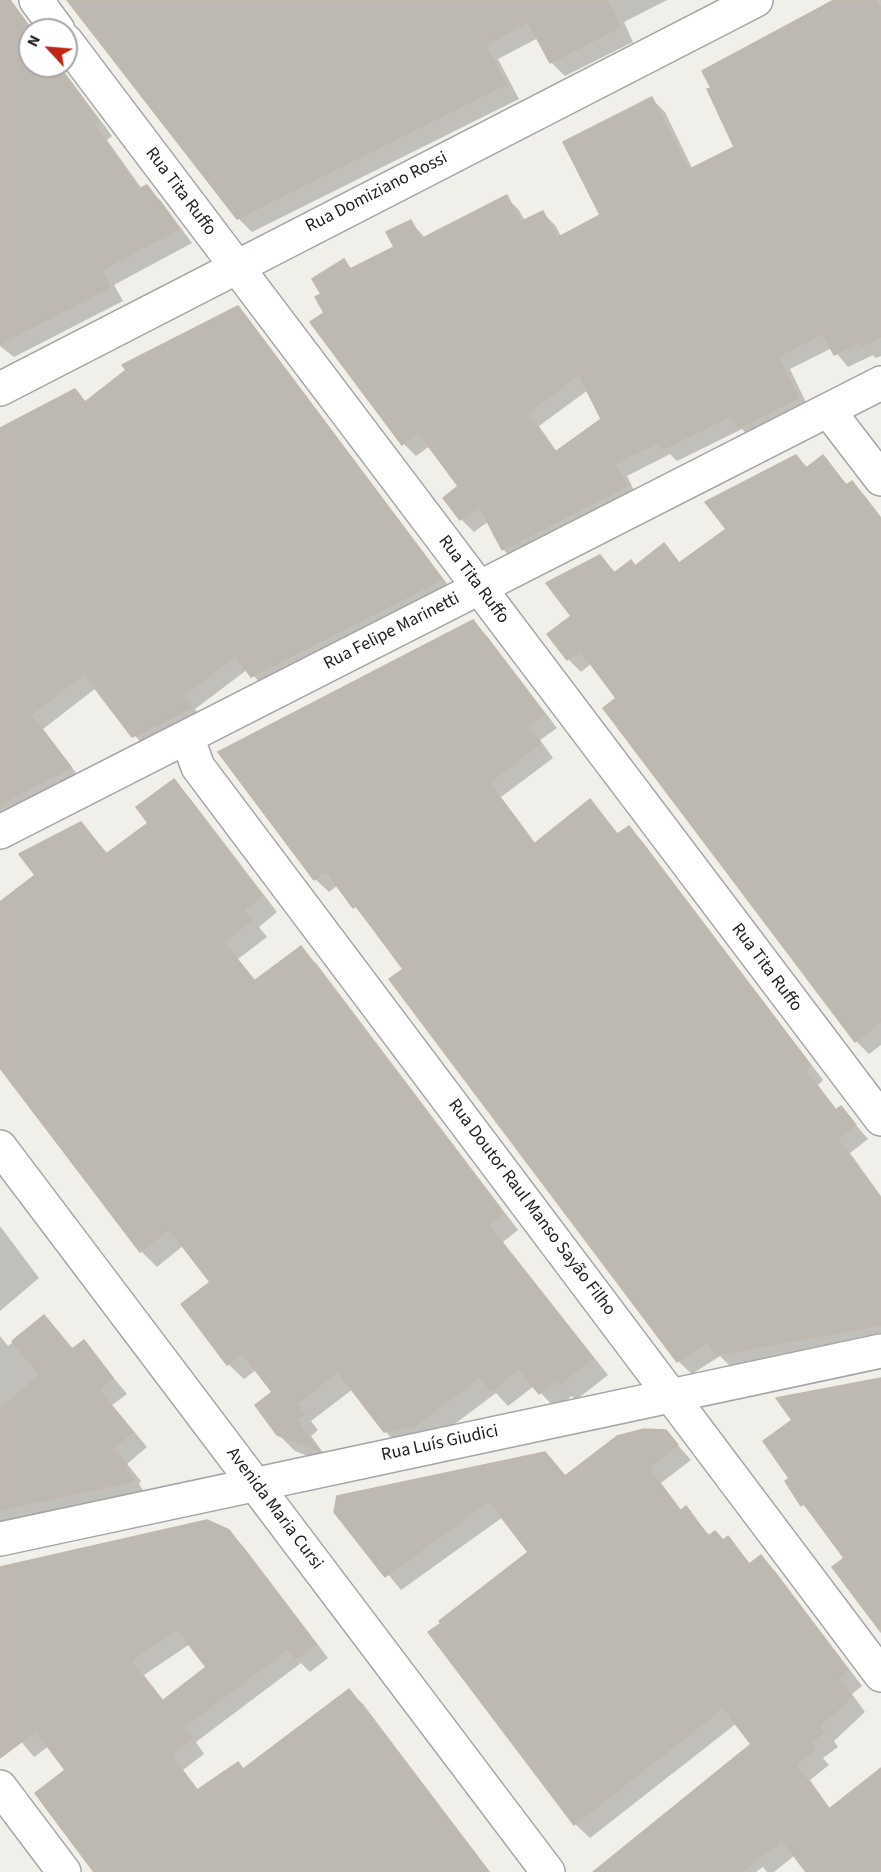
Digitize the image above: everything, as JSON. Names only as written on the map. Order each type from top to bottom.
[{"type":"street","points":[[36,0],[49,18]]},
{"type":"street","name":"Rua Domiziano Rossi","points":[[0,389],[235,266],[756,0]]},
{"type":"street","name":"Rua Tita Ruffo","points":[[78,57],[881,1119]]},
{"type":"street","name":"Rua Felipe Marinetti","points":[[0,832],[881,383]]},
{"type":"street","points":[[828,410],[881,479]]},
{"type":"street","name":"Rua Doutor Raul Manso Sayão Filho","points":[[187,737],[198,767],[881,1675]]},
{"type":"street","name":"Avenida Maria Cursi","points":[[0,1147],[548,1872]]},
{"type":"street","name":"Rua Luís Giudici","points":[[0,1539],[881,1351]]},
{"type":"street","points":[[0,1787],[64,1872]]},
{"type":"building","points":[[0,0],[9,0],[22,18],[18,18],[18,78],[67,78],[99,121],[94,125],[139,189],[147,185],[179,229],[101,270],[110,287],[0,344]]},
{"type":"building","points":[[67,0],[607,0],[620,27],[550,63],[528,22],[485,45],[506,84],[237,219]]},
{"type":"building","points":[[834,0],[875,0],[881,9],[881,337],[862,346],[860,342],[834,355],[823,333],[778,356],[798,398],[738,428],[731,416],[663,449],[659,442],[615,463],[627,486],[502,550],[479,506],[460,520],[443,498],[458,486],[418,432],[402,445],[310,322],[324,313],[315,297],[321,294],[312,279],[344,259],[350,269],[394,247],[386,232],[411,220],[421,239],[507,195],[520,222],[543,211],[557,238],[600,215],[563,142],[652,97],[688,170],[734,147],[707,89],[711,88],[702,71]],"holes":[[[579,375],[601,419],[555,452],[527,413]]]},
{"type":"building","points":[[238,306],[442,579],[251,677],[236,656],[183,696],[192,707],[132,737],[84,674],[31,715],[71,767],[0,804],[0,428],[75,389],[85,402],[126,370],[122,365]]},
{"type":"building","points":[[796,455],[806,468],[823,455],[846,485],[852,481],[881,519],[881,1022],[855,1042],[603,708],[616,698],[580,650],[567,660],[547,634],[571,616],[546,583],[600,555],[614,573],[631,560],[635,566],[664,543],[679,563],[726,529],[705,502]]},
{"type":"building","points":[[473,620],[544,714],[527,726],[541,743],[489,783],[534,844],[590,799],[617,834],[629,826],[811,1066],[805,1070],[835,1110],[841,1106],[856,1125],[837,1138],[881,1199],[881,1325],[716,1355],[707,1342],[677,1362],[389,979],[403,969],[356,906],[353,908],[326,871],[314,880],[218,752]]},
{"type":"building","points":[[174,779],[262,896],[244,910],[252,920],[224,942],[254,981],[301,946],[503,1213],[488,1225],[593,1358],[559,1385],[555,1380],[539,1394],[519,1369],[491,1391],[480,1377],[415,1426],[384,1432],[338,1372],[296,1404],[304,1414],[296,1420],[320,1451],[277,1435],[255,1405],[272,1392],[242,1353],[227,1365],[181,1304],[210,1282],[169,1229],[140,1252],[0,1068],[0,902],[35,875],[19,854],[81,822],[106,854],[148,823],[136,807]]},
{"type":"building","points":[[44,1315],[72,1349],[84,1340],[113,1378],[99,1390],[133,1432],[113,1448],[127,1465],[125,1468],[134,1481],[0,1510],[0,1409],[40,1375],[12,1341]]},
{"type":"building","points":[[881,1378],[881,1632],[832,1567],[844,1558],[804,1504],[801,1506],[785,1481],[789,1478],[763,1441],[792,1420],[776,1398]]},
{"type":"building","points":[[644,1429],[666,1430],[678,1445],[648,1468],[680,1511],[686,1506],[708,1536],[715,1531],[723,1540],[728,1536],[749,1564],[761,1555],[848,1670],[838,1679],[852,1697],[820,1726],[824,1732],[810,1743],[815,1750],[796,1765],[829,1809],[881,1768],[881,1872],[806,1872],[782,1840],[741,1872],[593,1872],[751,1744],[723,1708],[574,1825],[428,1632],[528,1552],[489,1501],[385,1577],[334,1512],[337,1496],[545,1452],[565,1476],[617,1436]]},
{"type":"building","points":[[207,1520],[229,1530],[316,1644],[296,1659],[288,1649],[183,1728],[192,1739],[171,1755],[197,1790],[238,1762],[243,1769],[349,1689],[489,1872],[94,1872],[35,1793],[65,1770],[36,1731],[0,1758],[0,1567]],"holes":[[[177,1629],[206,1667],[162,1701],[131,1661]]]}]
